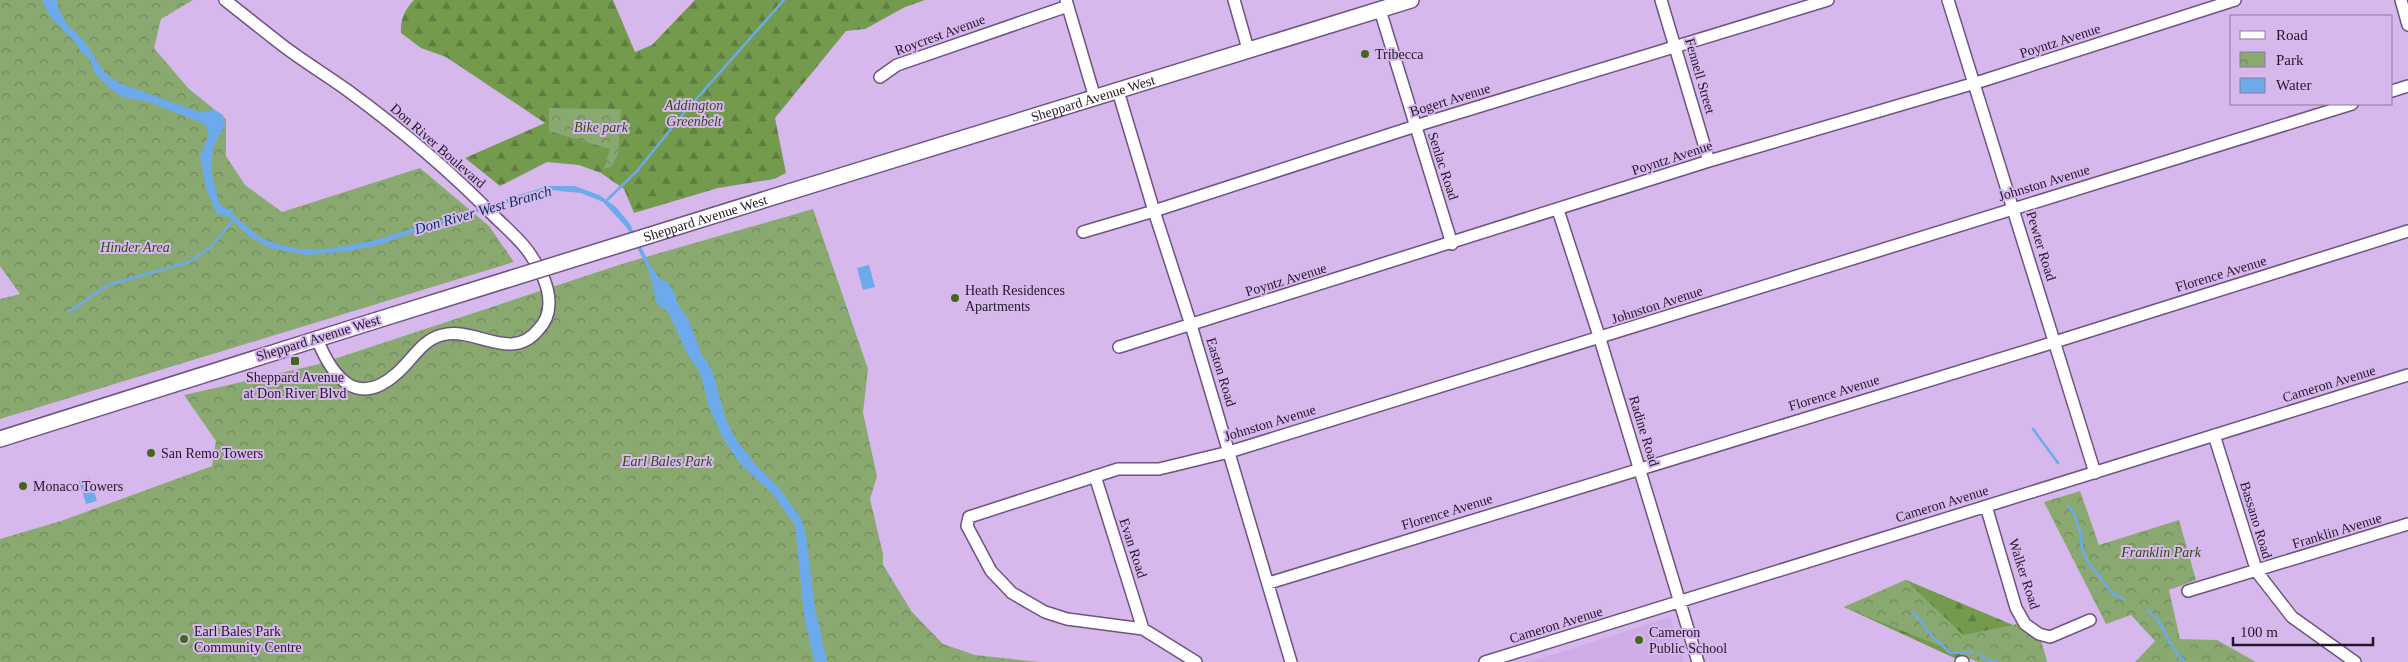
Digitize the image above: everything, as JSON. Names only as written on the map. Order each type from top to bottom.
[{"type":"main road","name":"Sheppard Avenue West","points":[[0,439],[1248,49],[1411,0]]},
{"type":"street","name":"Don River Boulevard","points":[[226,0],[282,45],[348,91],[411,140],[471,192],[529,253],[547,285],[549,304],[546,320],[528,340],[509,345],[459,334],[442,335],[423,345],[397,373],[384,383],[372,387],[354,387],[340,380],[323,355],[316,339]]},
{"type":"street","points":[[1234,0],[1248,49]]},
{"type":"street","name":"Fennell Street","points":[[1661,0],[1709,161]]},
{"type":"street","name":"Bogert Avenue","points":[[1083,232],[1154,211],[1415,126],[1828,0]]},
{"type":"street","name":"Pewter Road","points":[[1948,0],[2094,473]]},
{"type":"street","name":"Poyntz Avenue","points":[[1119,347],[1452,244],[1709,161],[1974,83],[2235,0]]},
{"type":"street","points":[[2401,0],[2408,24]]},
{"type":"street","points":[[1067,3],[1096,98]]},
{"type":"street","name":"Roycrest Avenue","points":[[880,77],[897,65],[1067,3]]},
{"type":"street","name":"Senlac Road","points":[[1380,10],[1452,244]]},
{"type":"street","points":[[2393,92],[2408,86]]},
{"type":"street","name":"Easton Road","points":[[1118,91],[1191,325],[1291,662]]},
{"type":"street","name":"Johnston Avenue","points":[[1143,629],[1067,618],[1045,612],[1012,593],[991,571],[967,526],[969,517],[1118,469],[1159,469],[1229,452],[2349,105]]},
{"type":"street","name":"Radine Road","points":[[1558,210],[1600,338],[1698,662]]},
{"type":"street","name":"Florence Avenue","points":[[1268,583],[2054,342],[2408,231]]},
{"type":"street","name":"Cameron Avenue","points":[[1485,662],[2408,375]]},
{"type":"street","name":"Bassano Road","points":[[2214,435],[2256,572],[2292,617],[2355,662]]},
{"type":"street","name":"Evan Road","points":[[1095,476],[1143,629]]},
{"type":"street","name":"Walker Road","points":[[1986,506],[2016,608],[2025,624],[2039,634],[2050,637],[2090,620]]},
{"type":"street","name":"Franklin Avenue","points":[[2188,591],[2256,572],[2408,524]]},
{"type":"street","points":[[1143,629],[1196,662]]},
{"type":"shaded area","name":"Cameron Public School","points":[[1670,617],[1684,662],[1530,662]]},
{"type":"green space","name":"Hinder Area","points":[[0,0],[193,0],[161,19],[154,48],[188,88],[226,119],[226,156],[245,185],[282,212],[420,168],[489,226],[514,262],[0,419],[0,299],[20,294],[0,266]]},
{"type":"green space","name":"Addington Greenbelt","points":[[414,0],[613,0],[635,52],[652,45],[695,0],[925,0],[905,7],[865,29],[846,31],[775,118],[786,173],[774,179],[718,188],[634,213],[624,189],[601,173],[579,165],[547,162],[500,186],[465,158],[545,123],[446,57],[421,48],[401,33],[404,15]]},
{"type":"green space","name":"Bike park","points":[[549,108],[621,109],[618,153],[612,166],[604,169],[610,149],[549,131]]},
{"type":"green space","name":"Earl Bales Park","points":[[813,209],[868,369],[863,413],[877,476],[870,499],[883,554],[883,565],[912,612],[943,644],[975,655],[1039,662],[0,662],[0,539],[61,521],[212,466],[216,441],[184,395],[316,365],[625,263]]},
{"type":"green space","name":"Franklin Park","points":[[2080,491],[2099,545],[2179,520],[2196,580],[2169,590],[2180,639],[2217,640],[2256,662],[2135,662],[2155,641],[2131,615],[2106,624],[2044,502]]},
{"type":"green space","points":[[1906,580],[2013,625],[2018,624],[2041,641],[2047,662],[1979,662],[1968,658],[1963,662],[1844,607]]},
{"type":"green space","points":[[1906,580],[1963,635],[2018,624],[2041,641],[2047,662],[1979,662],[1844,607]]},
{"type":"water","name":"Don River West Branch","points":[[42,0],[57,0],[59,10],[67,24],[84,41],[105,73],[119,83],[199,112],[215,110],[223,115],[225,125],[213,147],[211,171],[219,203],[224,208],[233,210],[231,213],[261,238],[277,244],[299,249],[328,249],[372,241],[548,186],[575,186],[599,195],[616,207],[630,224],[650,265],[660,279],[668,283],[674,291],[677,303],[689,321],[701,353],[712,370],[726,420],[737,441],[757,466],[778,487],[801,518],[806,536],[815,607],[827,662],[815,662],[813,657],[804,615],[795,525],[772,493],[741,465],[723,438],[709,408],[701,375],[686,351],[668,312],[657,304],[649,271],[627,228],[603,202],[581,193],[549,190],[423,229],[379,245],[349,251],[307,255],[270,248],[250,237],[229,217],[217,214],[206,189],[200,156],[209,134],[205,124],[149,102],[123,97],[113,91],[95,73],[89,58],[82,53],[75,42],[49,15]]},
{"type":"water","points":[[869,265],[875,287],[863,290],[857,268]]},
{"type":"water","points":[[90,478],[97,501],[86,504],[79,481]]},
{"type":"waterway","points":[[605,202],[637,171],[683,114],[784,0]]},
{"type":"waterway","points":[[69,312],[108,285],[189,262],[211,247],[234,219]]},
{"type":"waterway","points":[[2033,429],[2058,463]]},
{"type":"waterway","points":[[2068,506],[2074,514],[2081,534],[2082,550],[2089,564],[2114,595],[2124,599]]},
{"type":"waterway","points":[[2147,610],[2158,621],[2174,650],[2185,662]]},
{"type":"waterway","points":[[1913,612],[1931,635],[1950,653],[1973,652]]},
{"type":"waterway","points":[[1980,655],[1989,661],[1997,662]]},
{"type":"place","name":"Tribecca","points":[[1365,54]]},
{"type":"place","name":"Heath Residences Apartments","points":[[955,298]]},
{"type":"place","name":"Sheppard Avenue at Don River Blvd","points":[[295,361]]},
{"type":"place","name":"San Remo Towers","points":[[151,453]]},
{"type":"place","name":"Monaco Towers","points":[[23,486]]},
{"type":"place","name":"Earl Bales Park Community Centre","points":[[184,639]]},
{"type":"place","name":"Cameron Public School","points":[[1639,640]]}]
